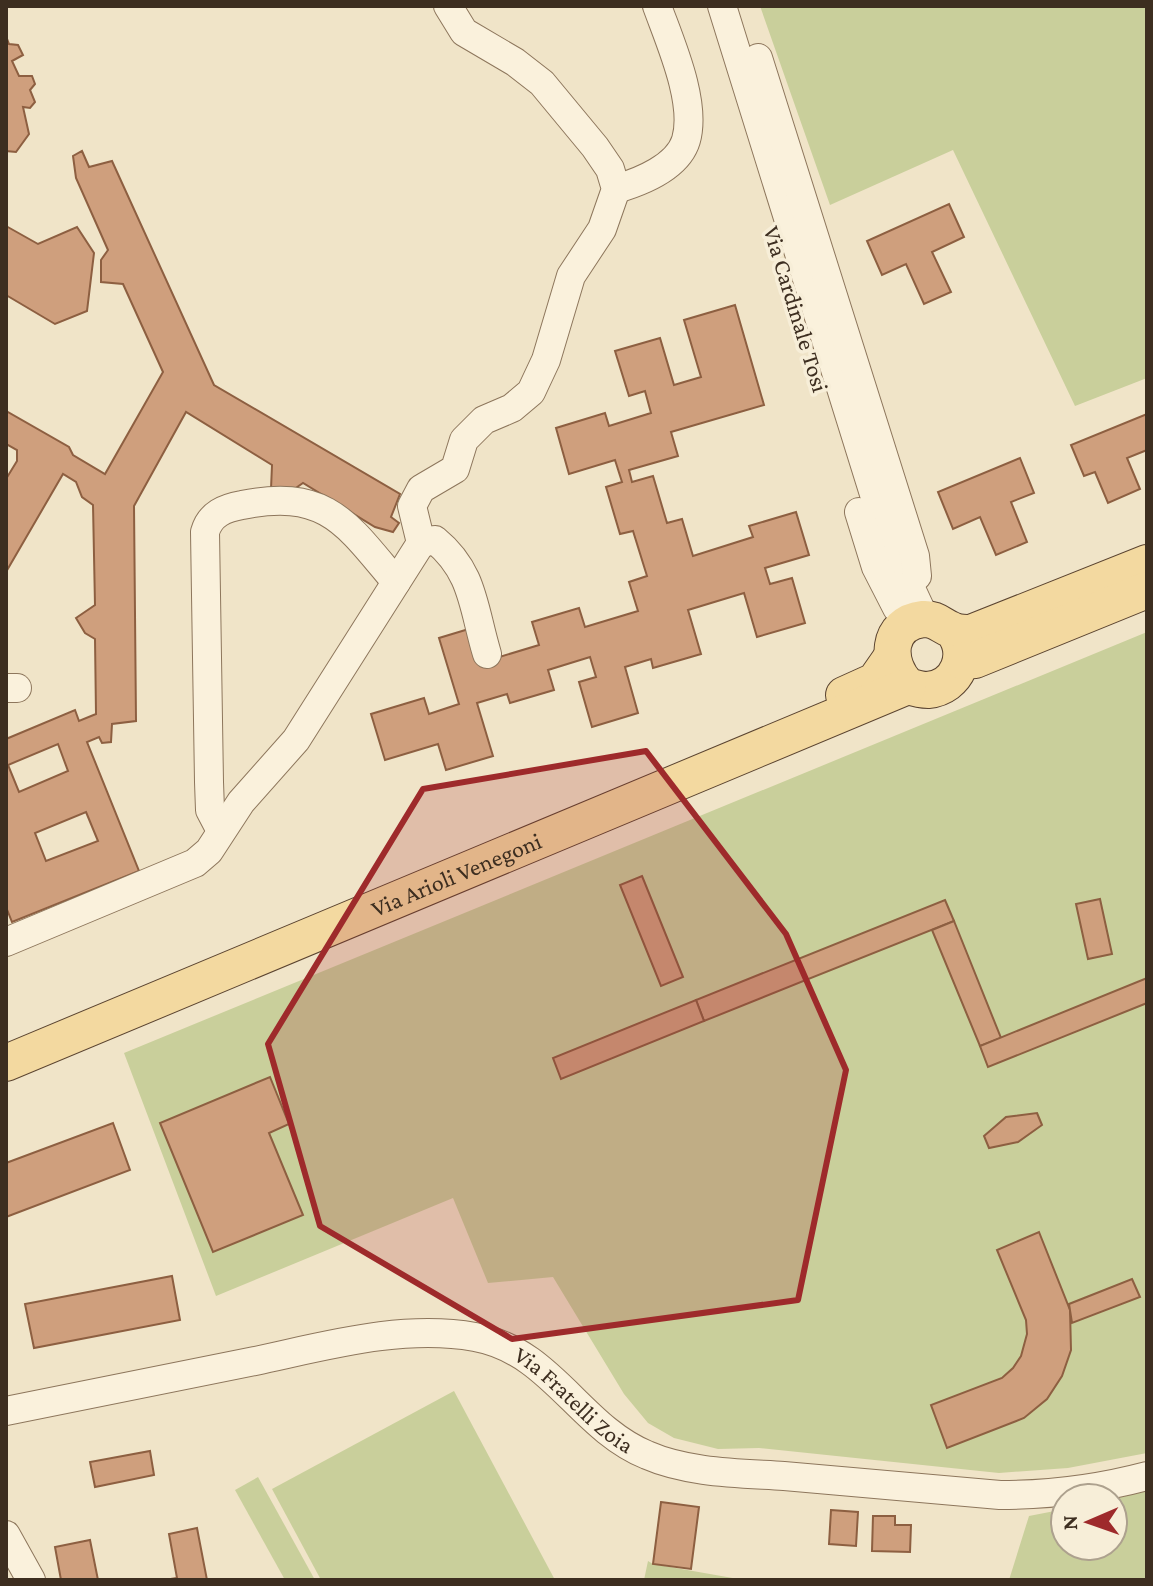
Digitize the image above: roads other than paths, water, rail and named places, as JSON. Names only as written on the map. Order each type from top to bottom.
[{"type":"main road","points":[[919,637],[971,633],[1147,563]]},
{"type":"main road","points":[[919,637],[975,660],[1147,590]]},
{"type":"main road","name":"Via Arioli Venegoni","points":[[6,1039],[860,689],[875,681],[919,637]]},
{"type":"main road","name":"Via Arioli Venegoni","points":[[6,1063],[919,637]]},
{"type":"street","points":[[421,543],[412,506],[421,489],[455,469],[464,440],[484,420],[512,408],[531,392],[546,360],[571,276],[602,229],[616,189],[610,169],[595,147],[542,83],[515,62],[464,32],[448,6]]},
{"type":"street","points":[[616,189],[639,182],[666,167],[686,142],[688,115],[682,79],[657,6]]},
{"type":"street","name":"Via Cardinale Tosi","points":[[702,6],[876,567],[919,637]]},
{"type":"street","name":"Via Cardinale Tosi","points":[[722,6],[802,228]]},
{"type":"street","name":"Via Cardinale Tosi","points":[[741,6],[802,228],[888,503],[915,556],[919,637]]},
{"type":"street","points":[[221,831],[210,810],[205,532],[208,522],[214,515],[232,507],[263,500],[303,501],[330,511],[355,533],[396,582]]},
{"type":"street","name":"Via Cardinale Tosi","points":[[888,503],[888,539],[919,637]]},
{"type":"street","points":[[6,942],[195,863],[209,851],[241,802],[296,740],[421,543],[435,540],[453,555],[467,578],[487,654]]},
{"type":"street","name":"Via Fratelli Zoia","points":[[6,1411],[362,1339],[442,1333],[506,1345],[535,1362],[602,1427],[646,1455],[669,1462],[720,1471],[1000,1495],[1083,1491],[1147,1476]]},
{"type":"street","points":[[6,1535],[31,1580]]}]
